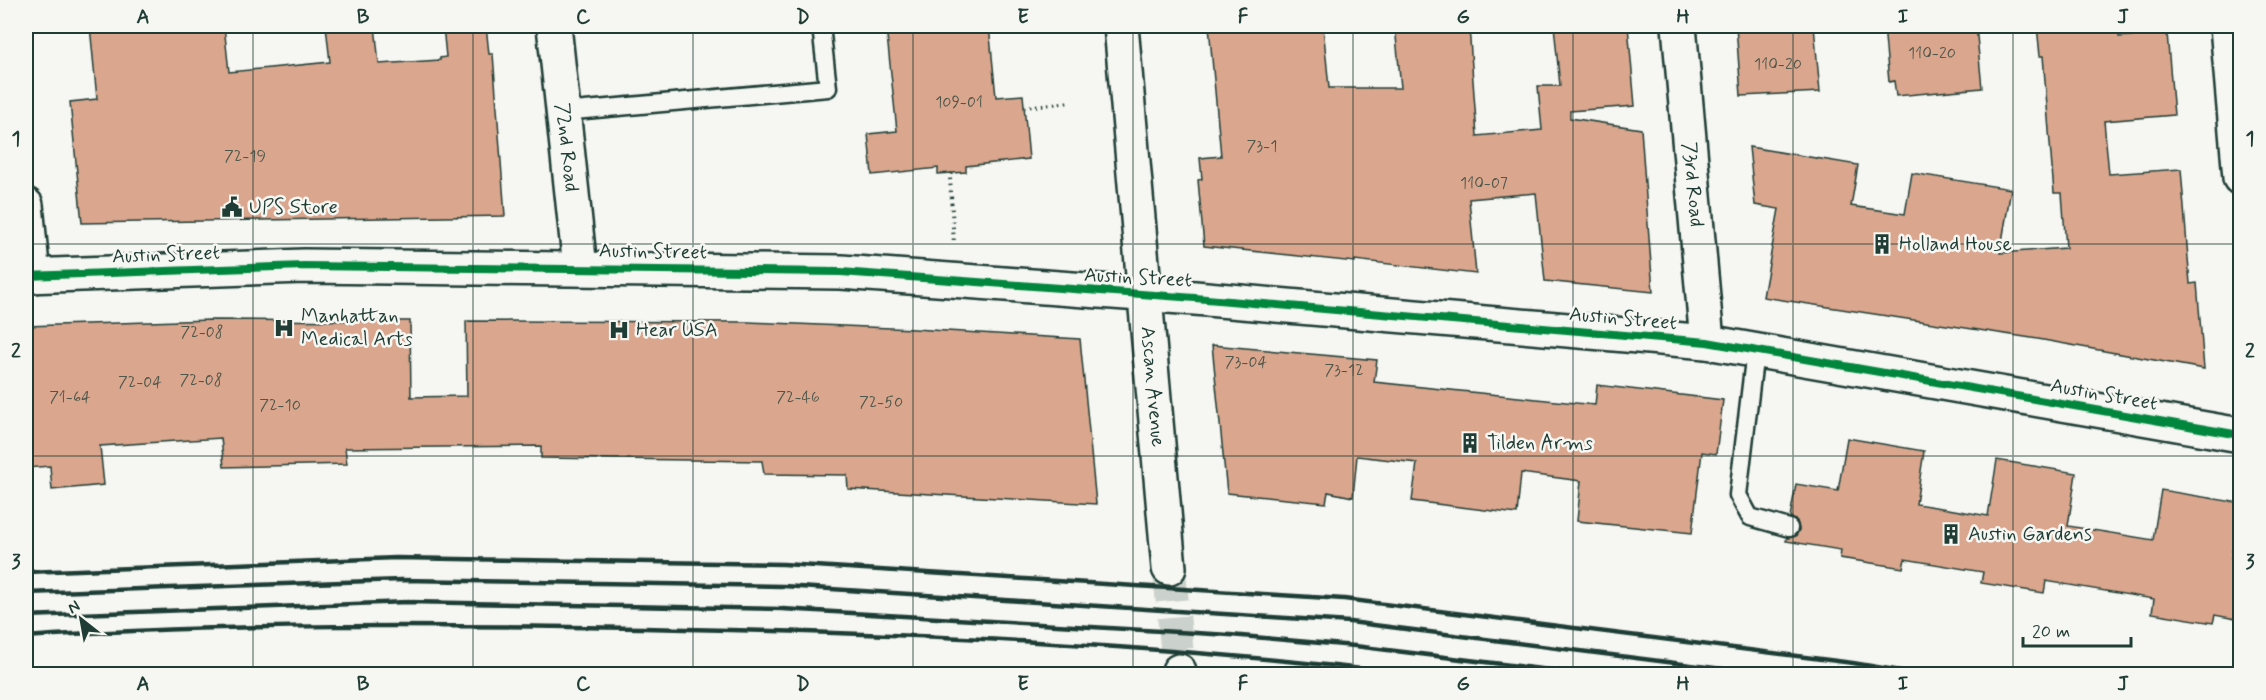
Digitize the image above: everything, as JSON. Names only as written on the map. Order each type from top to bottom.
[{"type":"street","name":"72nd Road","points":[[554,26],[580,267]]},
{"type":"street","name":"Ascan Avenue","points":[[1120,26],[1169,568]]},
{"type":"street","name":"73rd Road","points":[[1679,26],[1707,342]]},
{"type":"street","points":[[2227,26],[2241,178]]},
{"type":"street","points":[[26,206],[29,276]]},
{"type":"street","name":"Austin Street","points":[[29,276],[304,266],[580,267],[841,272],[1143,294],[1707,342],[2241,435]]},
{"type":"lane","points":[[563,112],[828,88],[821,26]]},
{"type":"lane","points":[[1755,351],[1738,495],[1750,517],[1789,528]]},
{"type":"path","points":[[1024,107],[1071,102]]},
{"type":"path","points":[[952,173],[954,243]]},
{"type":"building","points":[[90,26],[224,26],[229,72],[330,62],[326,26],[375,26],[379,64],[440,60],[446,57],[443,26],[486,26],[489,54],[493,54],[505,216],[82,223],[70,102],[97,99]]},
{"type":"building","points":[[886,26],[989,26],[996,97],[1023,95],[1029,159],[966,166],[966,172],[938,174],[938,168],[872,175],[868,134],[897,131]]},
{"type":"building","points":[[1209,26],[1323,26],[1329,88],[1401,88],[1395,26],[1469,26],[1477,136],[1542,130],[1538,86],[1560,86],[1554,26],[1628,26],[1635,106],[1570,111],[1570,118],[1641,129],[1653,292],[1545,281],[1536,193],[1469,199],[1476,274],[1204,246],[1198,180],[1202,179],[1200,158],[1221,156]]},
{"type":"building","points":[[1736,26],[1814,26],[1820,92],[1741,96]]},
{"type":"building","points":[[1884,26],[1976,26],[1982,88],[1896,96],[1894,81],[1889,82]]},
{"type":"building","points":[[2037,26],[2118,26],[2119,37],[2167,33],[2174,115],[2104,121],[2109,174],[2181,169],[2190,284],[2197,283],[2204,369],[2038,339],[1763,297],[1779,209],[1755,205],[1749,147],[1858,165],[1851,206],[1905,214],[1912,173],[2011,189],[2000,253],[2066,248],[2062,193],[2054,193],[2043,56],[2040,56]]},
{"type":"building","points":[[210,320],[410,321],[411,397],[467,396],[466,321],[748,322],[1080,339],[1096,504],[848,489],[847,475],[764,474],[762,461],[541,458],[541,446],[345,448],[347,464],[224,467],[221,438],[100,446],[104,485],[52,490],[50,466],[26,468],[26,326]]},
{"type":"building","name":"Tilden Arms","points":[[1212,345],[1377,360],[1374,382],[1595,405],[1597,385],[1723,400],[1716,454],[1702,452],[1692,533],[1577,521],[1581,481],[1521,473],[1517,514],[1412,501],[1417,463],[1357,456],[1353,497],[1328,492],[1326,503],[1227,493]]},
{"type":"building","name":"Austin Gardens","points":[[1847,438],[1924,451],[1916,504],[1988,516],[1997,460],[2076,473],[2068,526],[2153,540],[2161,490],[2240,503],[2231,559],[2241,560],[2241,620],[2215,615],[2213,623],[2152,613],[2154,599],[2046,581],[2044,593],[1981,583],[1983,572],[1905,559],[1903,568],[1840,558],[1841,550],[1786,541],[1787,538],[1796,536],[1799,530],[1797,521],[1790,517],[1796,484],[1838,491]]},
{"type":"tunnel","points":[[1169,568],[1179,671]]},
{"type":"railway","points":[[26,572],[396,558],[783,564],[1344,599],[1853,663],[1919,674]]},
{"type":"railway","points":[[26,593],[401,580],[783,586],[1350,622],[1762,674]]},
{"type":"railway","points":[[26,616],[407,602],[782,609],[1230,635],[1355,646],[1583,674]]},
{"type":"railway","points":[[26,637],[180,629],[334,626],[738,630],[1119,647],[1214,654],[1404,674]]},
{"type":"cycle path","points":[[26,276],[304,266],[841,272],[1195,298],[1707,342],[2240,435]]},
{"type":"place","name":"UPS Store","points":[[232,207]]},
{"type":"place","name":"Holland House","points":[[1882,244]]},
{"type":"place","name":"Manhattan Medical Arts","points":[[284,328]]},
{"type":"place","name":"Hear USA","points":[[619,330]]},
{"type":"place","name":"Tilden Arms","points":[[1470,443]]},
{"type":"place","name":"Austin Gardens","points":[[1951,534]]}]
